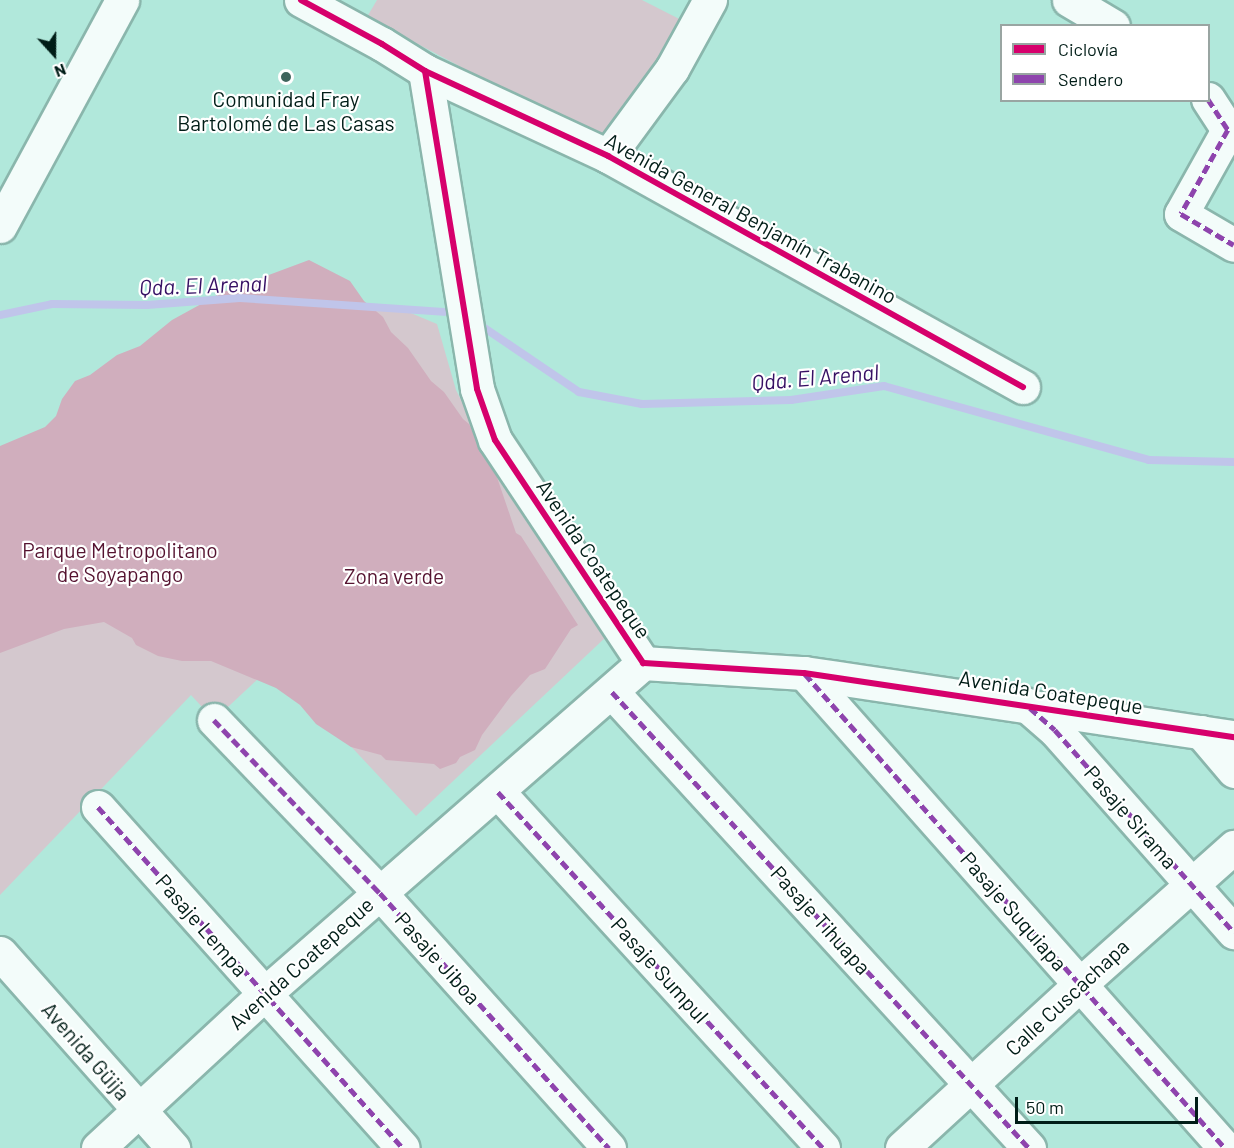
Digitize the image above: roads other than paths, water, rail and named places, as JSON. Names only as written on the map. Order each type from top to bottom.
[{"type":"street","points":[[0,226],[122,0]]},
{"type":"street","name":"Avenida General Benjamín Trabanino","points":[[301,0],[382,44],[425,71],[608,156],[1023,387]]},
{"type":"street","points":[[1069,0],[1110,24]]},
{"type":"street","points":[[608,156],[724,1]]},
{"type":"street","name":"Avenida Coatepeque","points":[[425,71],[477,389],[491,431],[499,447],[643,663]]},
{"type":"street","points":[[1210,101],[1228,130],[1181,214],[1234,245]]},
{"type":"street","name":"Avenida Coatepeque","points":[[98,1148],[263,995],[612,693],[643,663],[804,673],[1025,704],[1234,737]]},
{"type":"street","name":"Pasaje Suquiapa","points":[[804,673],[1225,1148]]},
{"type":"street","name":"Pasaje Tihuapa","points":[[612,693],[1029,1148]]},
{"type":"street","name":"Pasaje Sirama","points":[[1025,704],[1055,730],[1234,932]]},
{"type":"street","name":"Pasaje Jiboa","points":[[214,720],[380,893],[609,1148]]},
{"type":"street","points":[[1201,732],[1234,771]]},
{"type":"street","name":"Pasaje Sumpul","points":[[498,792],[822,1148]]},
{"type":"street","name":"Pasaje Lempa","points":[[98,807],[263,995],[403,1148]]},
{"type":"street","name":"Calle Cuscachapa","points":[[902,1148],[1079,985],[1234,848]]},
{"type":"street","name":"Avenida Güija","points":[[0,953],[173,1148]]},
{"type":"waterway","name":"Qda. El Arenal","points":[[0,315],[52,304],[147,305],[240,298],[444,312]]},
{"type":"waterway","name":"Qda. El Arenal","points":[[483,327],[579,392],[642,404],[791,400],[884,386],[1149,460],[1234,462]]},
{"type":"place","name":"Comunidad Fray Bartolomé de Las Casas","points":[[286,77]]},
{"type":"park label","name":"Parque Metropolitano de Soyapango","points":[[120,562]]},
{"type":"park label","name":"Zona verde","points":[[394,576]]}]
